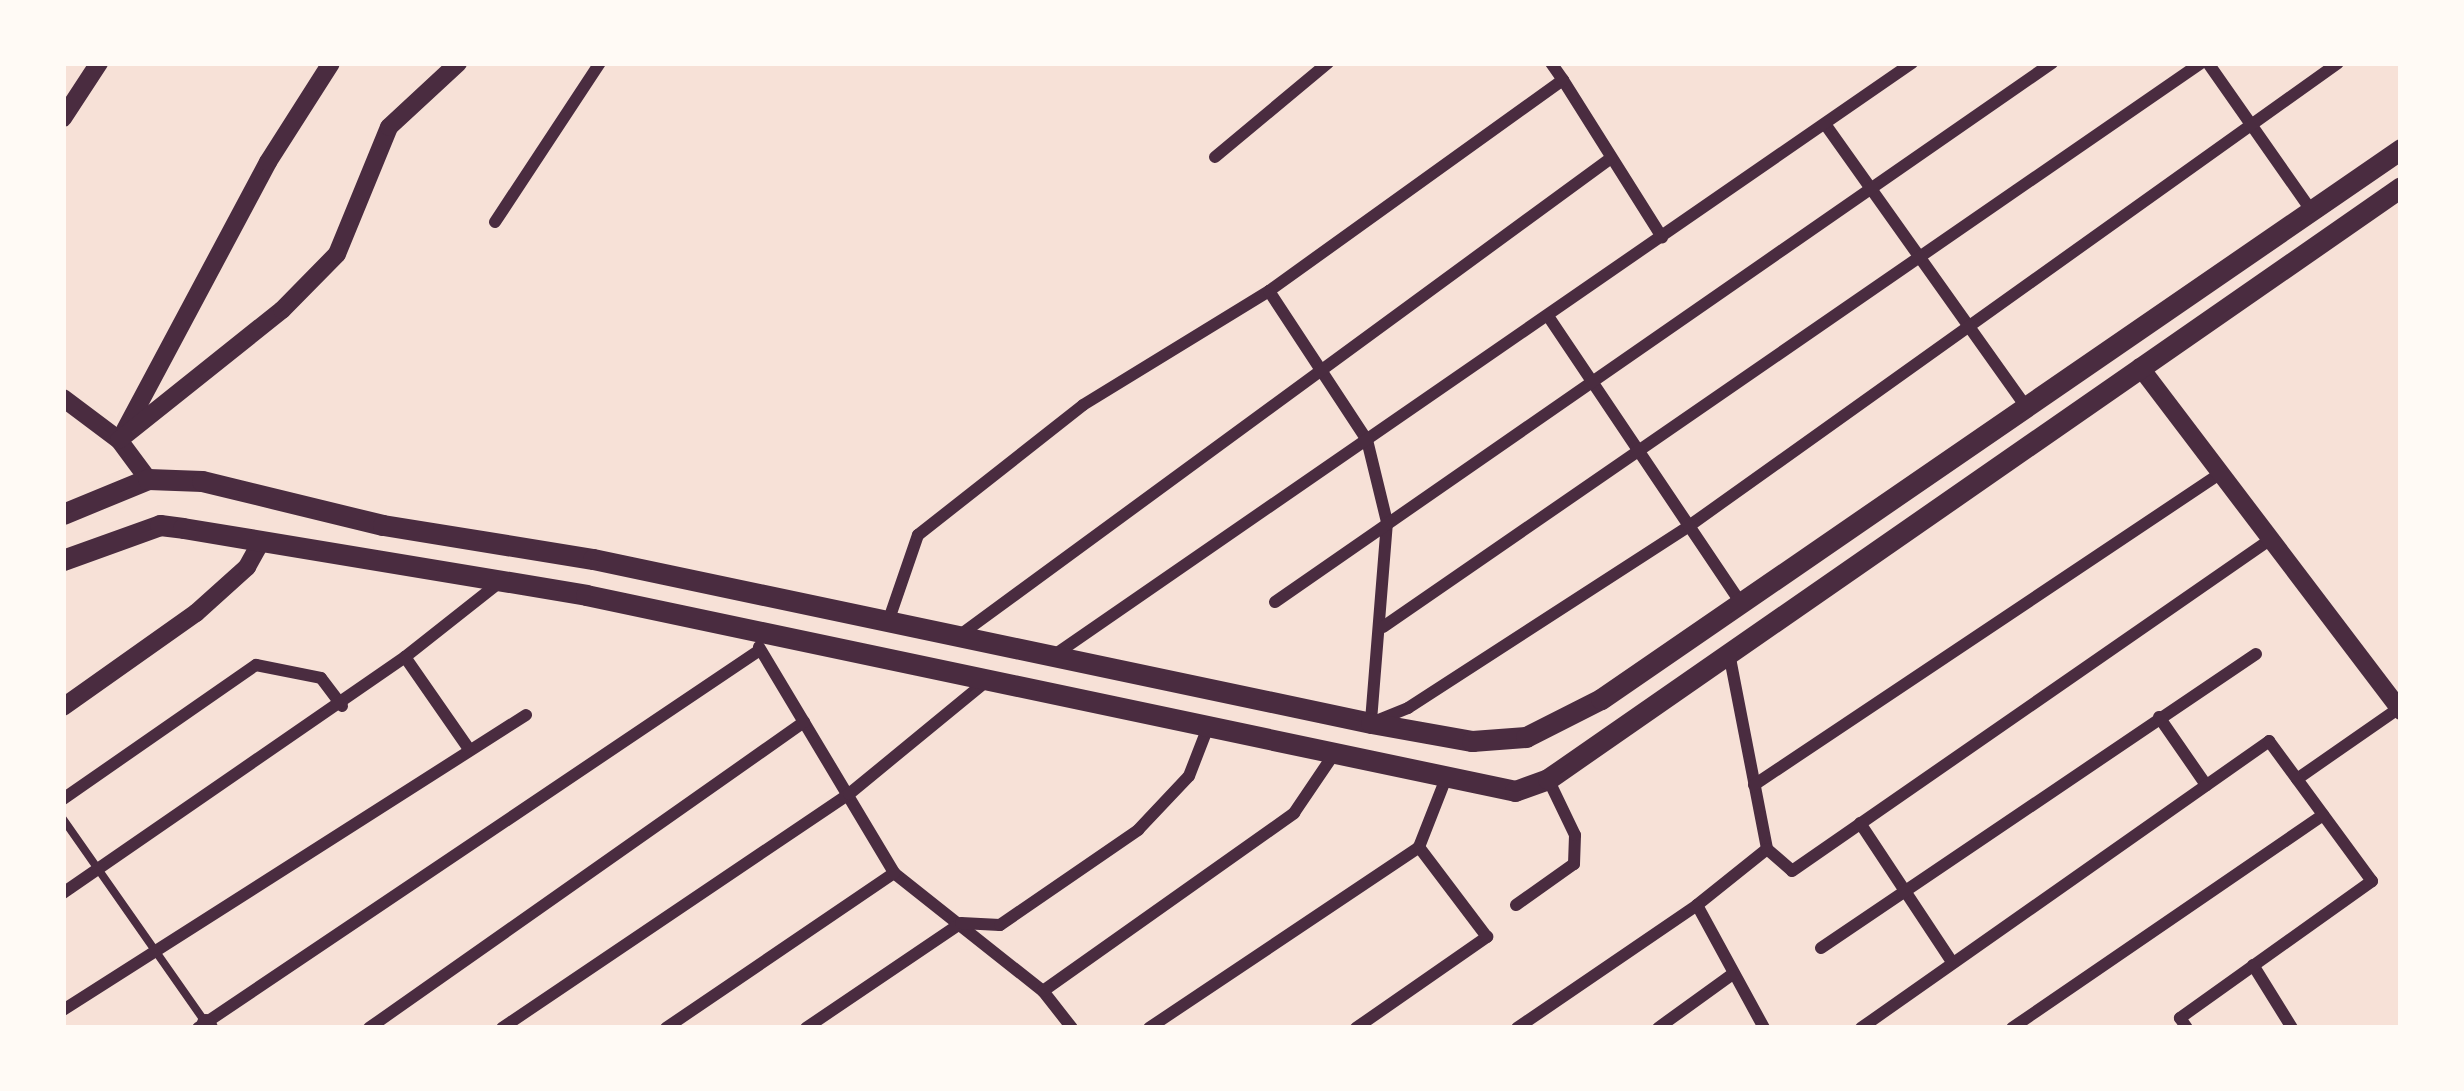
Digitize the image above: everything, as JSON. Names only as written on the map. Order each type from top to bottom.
[{"type":"main road","points":[[63,514],[148,479],[283,495],[383,525],[772,596],[1371,723],[1472,741],[1526,737],[1601,699],[2401,149]]},
{"type":"main road","points":[[63,560],[160,525],[500,582],[761,642],[989,679],[1515,790],[1548,778],[2401,187]]},
{"type":"main road","points":[[374,562],[383,525]]},
{"type":"main road","points":[[761,642],[772,596]]},
{"type":"main road","points":[[1362,760],[1371,723]]},
{"type":"street","points":[[63,118],[99,63]]},
{"type":"street","points":[[119,440],[268,162],[331,63]]},
{"type":"street","points":[[119,440],[282,310],[337,254],[389,127],[458,63]]},
{"type":"street","points":[[495,222],[600,63]]},
{"type":"street","points":[[1215,157],[1328,63]]},
{"type":"street","points":[[1551,63],[1662,238]]},
{"type":"street","points":[[1052,657],[1912,63]]},
{"type":"street","points":[[1275,602],[2052,63]]},
{"type":"street","points":[[1382,627],[2204,63],[2311,210]]},
{"type":"street","points":[[1269,291],[1367,440],[1387,522],[1371,723],[1408,708],[1689,526],[2338,63]]},
{"type":"street","points":[[888,622],[917,535],[1082,405],[1269,291],[1563,80]]},
{"type":"street","points":[[1825,124],[2026,407]]},
{"type":"street","points":[[959,636],[1611,158]]},
{"type":"street","points":[[1548,316],[1741,603]]},
{"type":"street","points":[[2140,367],[2400,710],[2297,778]]},
{"type":"street","points":[[63,398],[119,440],[148,479]]},
{"type":"street","points":[[1754,785],[2221,473]]},
{"type":"street","points":[[1729,653],[1768,849],[1792,871],[2271,539]]},
{"type":"street","points":[[63,706],[196,614],[247,567],[261,542]]},
{"type":"street","points":[[63,893],[342,706],[500,582]]},
{"type":"street","points":[[205,1026],[761,642],[894,873],[1043,991],[1072,1028]]},
{"type":"street","points":[[1821,948],[2256,655]]},
{"type":"street","points":[[405,657],[469,749]]},
{"type":"street","points":[[63,799],[256,665],[321,678],[342,706]]},
{"type":"street","points":[[502,1028],[849,794],[989,679]]},
{"type":"street","points":[[63,1010],[526,715]]},
{"type":"street","points":[[2159,717],[2206,785]]},
{"type":"street","points":[[369,1028],[804,722]]},
{"type":"street","points":[[806,1028],[961,922],[1000,925],[1138,830],[1189,776],[1208,727]]},
{"type":"street","points":[[1861,1028],[2270,741],[2372,881],[2180,1018],[2186,1028]]},
{"type":"street","points":[[1043,991],[1294,813],[1334,754]]},
{"type":"street","points":[[1149,1028],[1419,847],[1446,778]]},
{"type":"street","points":[[1516,905],[1574,864],[1575,835],[1548,778]]},
{"type":"street","points":[[2012,1028],[2323,815]]},
{"type":"street","points":[[1860,823],[1952,962]]},
{"type":"street","points":[[1355,1028],[1487,937],[1419,847]]},
{"type":"street","points":[[1517,1028],[1697,905],[1768,849]]},
{"type":"street","points":[[666,1028],[894,873]]},
{"type":"street","points":[[1697,905],[1730,976],[1764,1028]]},
{"type":"street","points":[[2253,965],[2292,1028]]},
{"type":"street","points":[[1658,1028],[1730,976]]},
{"type":"lane","points":[[63,819],[205,1026]]}]
